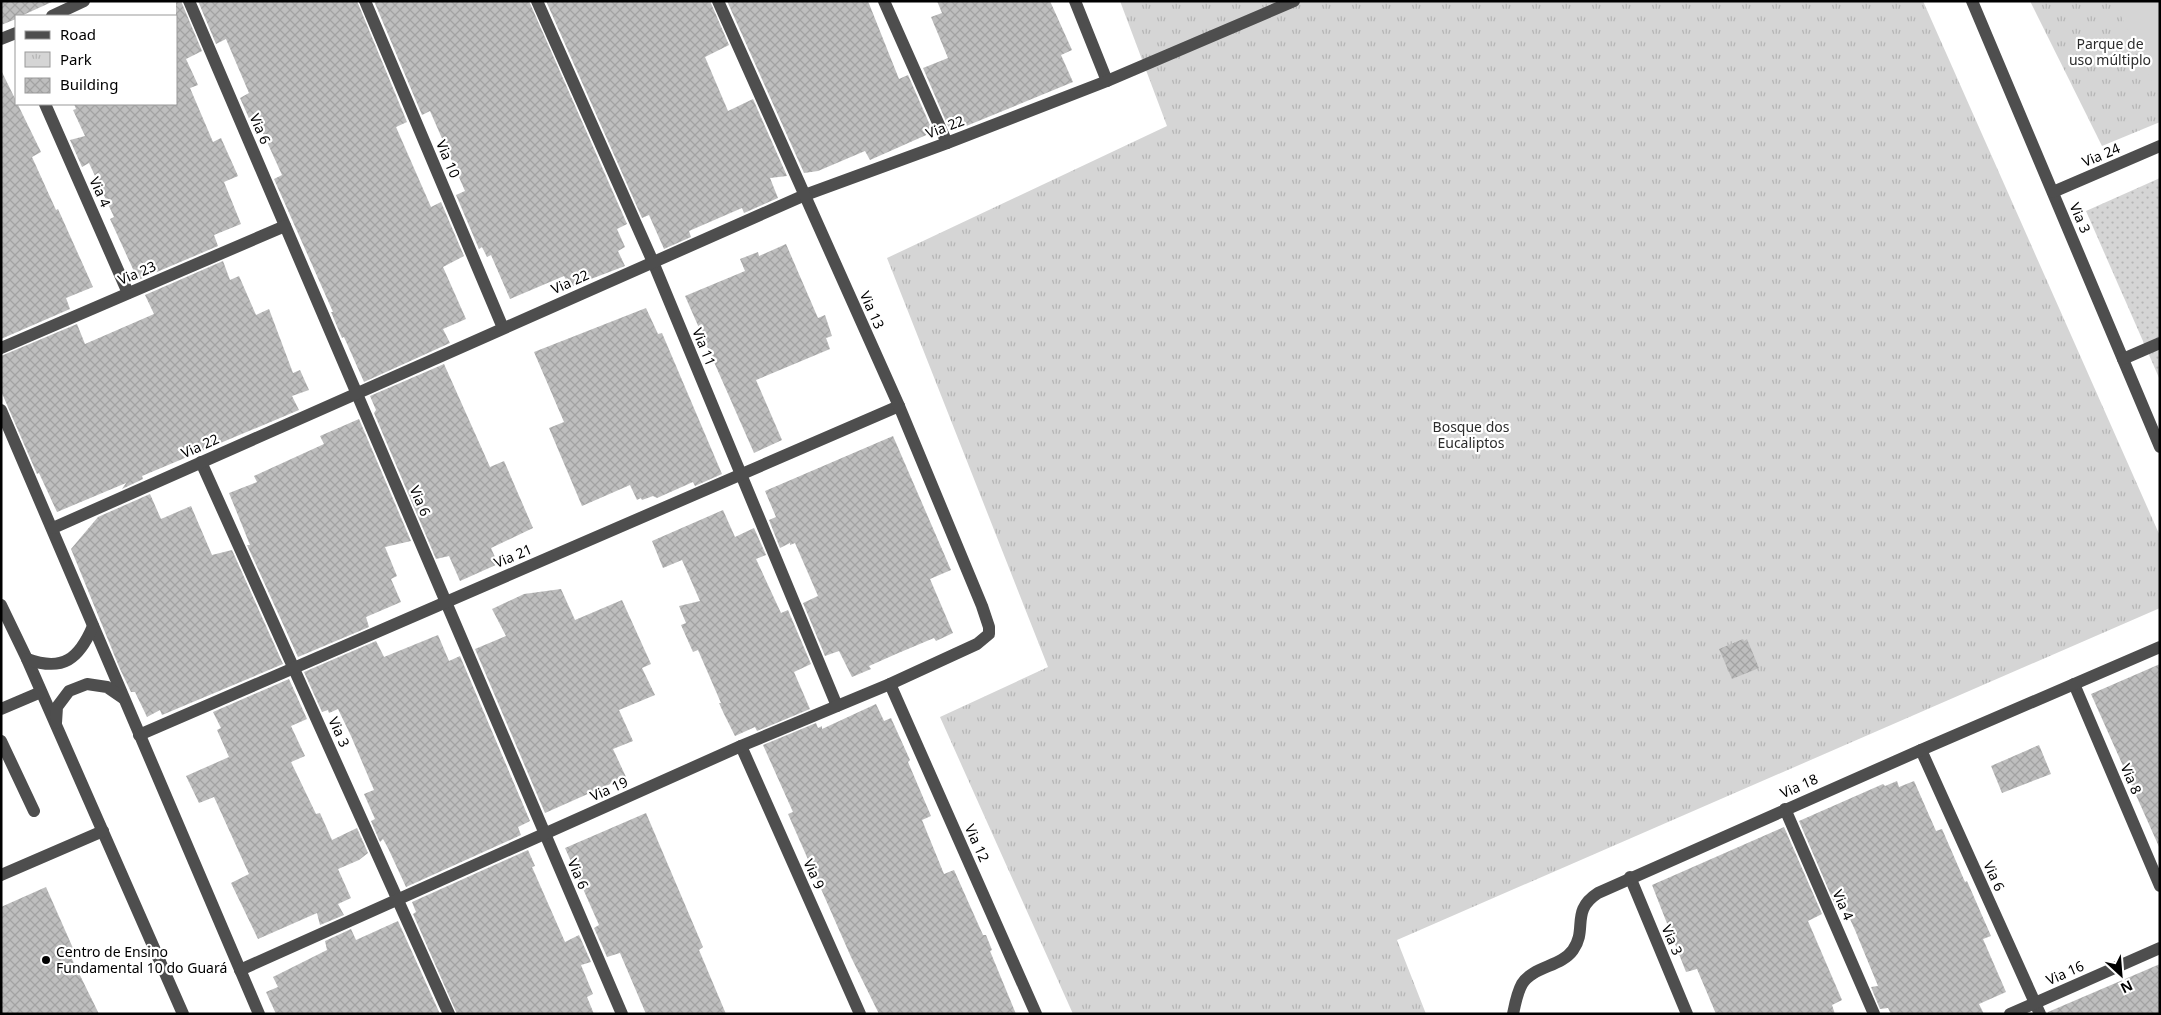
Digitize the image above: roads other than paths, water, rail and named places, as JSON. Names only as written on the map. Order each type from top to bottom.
[{"type":"street","points":[[54,15],[84,1]]},
{"type":"street","name":"Via 6","points":[[190,1],[622,1014]]},
{"type":"street","name":"Via 10","points":[[366,1],[503,328]]},
{"type":"street","name":"Via 11","points":[[537,1],[653,262],[837,706]]},
{"type":"street","name":"Via 13","points":[[718,1],[899,406],[982,606],[989,634]]},
{"type":"street","points":[[884,1],[947,143]]},
{"type":"street","points":[[1075,1],[1107,81]]},
{"type":"street","name":"Via 22","points":[[53,528],[805,194],[947,143],[1107,81],[1294,1]]},
{"type":"street","name":"Via 3","points":[[1972,1],[2160,447]]},
{"type":"street","points":[[1,39],[15,35]]},
{"type":"street","name":"Via 4","points":[[45,105],[128,293]]},
{"type":"street","name":"Via 24","points":[[2053,192],[2160,146]]},
{"type":"street","name":"Via 23","points":[[1,348],[285,226]]},
{"type":"street","points":[[2123,359],[2160,343]]},
{"type":"street","name":"Via 21","points":[[140,735],[899,406]]},
{"type":"street","points":[[1,410],[259,1014]]},
{"type":"street","name":"Via 3","points":[[201,462],[449,1014]]},
{"type":"street","points":[[1,605],[27,659],[183,1014]]},
{"type":"street","points":[[27,659],[43,665],[60,664],[74,656],[86,643],[93,626]]},
{"type":"street","name":"Via 19","points":[[240,970],[741,746],[890,684],[977,644],[989,634]]},
{"type":"street","name":"Via 18","points":[[1513,1014],[1519,992],[1527,978],[1561,960],[1574,950],[1584,905],[1598,892],[2160,647]]},
{"type":"street","points":[[56,725],[57,707],[69,692],[88,684],[107,687],[123,698]]},
{"type":"street","name":"Via 12","points":[[890,684],[1036,1014]]},
{"type":"street","name":"Via 8","points":[[2074,684],[2160,886]]},
{"type":"street","points":[[1,709],[41,692]]},
{"type":"street","points":[[1,740],[34,811]]},
{"type":"street","name":"Via 9","points":[[741,746],[860,1014]]},
{"type":"street","name":"Via 6","points":[[1921,750],[2037,1008]]},
{"type":"street","name":"Via 4","points":[[1785,809],[1874,1014]]},
{"type":"street","points":[[1,875],[102,831]]},
{"type":"street","name":"Via 3","points":[[1630,877],[1687,1014]]},
{"type":"street","name":"Via 16","points":[[2010,1014],[2037,1008],[2160,948]]},
{"type":"place","name":"Centro de Ensino Fundamental 10 do Guará","points":[[46,960]]},
{"type":"park label","name":"Parque de uso múltiplo","points":[[2110,52]]},
{"type":"park label","name":"Bosque dos Eucaliptos","points":[[1471,436]]}]
